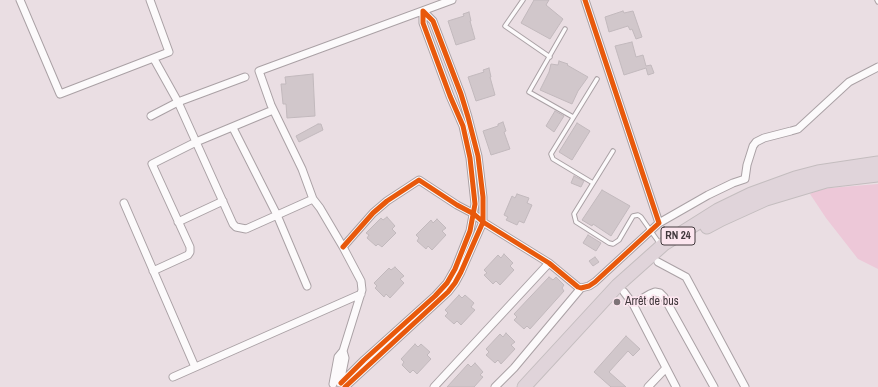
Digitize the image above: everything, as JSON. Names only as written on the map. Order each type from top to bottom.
[{"type":"highway","name":"RN 24","points":[[524,387],[618,285],[662,247],[718,210],[748,186],[795,178],[818,172],[878,163]]},
{"type":"highway","name":"RN 24","points":[[536,387],[624,292],[658,262],[692,236],[722,218],[766,199],[826,181],[878,175]]},
{"type":"street","points":[[20,0],[60,94],[169,52],[150,0]]},
{"type":"street","points":[[339,385],[345,358],[343,351],[361,294],[361,280],[320,208],[313,199],[302,169],[273,110],[259,71],[452,0]]},
{"type":"street","points":[[585,0],[659,223]]},
{"type":"street","points":[[339,385],[364,360],[436,296],[447,283],[455,269],[470,231],[474,214],[475,204],[470,158],[464,132],[423,23],[423,11]]},
{"type":"street","points":[[339,385],[448,292],[461,272],[483,222],[483,197],[478,156],[468,117],[461,94],[433,21],[423,11]]},
{"type":"street","points":[[154,59],[178,102],[233,224],[236,227],[246,229],[313,199]]},
{"type":"street","points":[[495,387],[514,368],[581,288],[595,282],[650,230],[659,223],[708,195],[733,183],[748,186],[747,165],[753,146],[756,142],[764,138],[798,129],[849,82],[878,67]]},
{"type":"street","points":[[151,116],[178,102],[245,77]]},
{"type":"street","points":[[153,270],[188,255],[190,252],[190,247],[152,164],[196,142],[233,128],[273,110]]},
{"type":"street","points":[[233,128],[277,215],[307,286]]},
{"type":"street","points":[[343,247],[373,213],[387,201],[419,180],[549,263],[581,288]]},
{"type":"street","points":[[178,222],[223,201]]},
{"type":"street","points":[[124,203],[196,367]]},
{"type":"street","points":[[658,262],[686,277],[745,387]]},
{"type":"street","points":[[434,387],[549,263]]},
{"type":"street","points":[[624,292],[632,304],[676,387]]},
{"type":"street","points":[[632,304],[655,292],[660,293],[664,297],[713,385],[705,387]]},
{"type":"street","points":[[173,378],[361,294]]},
{"type":"street","points":[[648,387],[666,368]]},
{"type":"lane","points":[[523,0],[505,26],[550,57]]},
{"type":"lane","points":[[565,29],[529,92],[573,117]]},
{"type":"lane","points":[[593,183],[553,158],[551,156],[551,152],[597,79]]},
{"type":"lane","points":[[612,151],[574,214],[574,219],[578,224],[611,244],[616,243],[619,240],[635,215],[640,216],[662,247]]},
{"type":"shaded area","points":[[878,184],[878,269],[858,259],[826,218],[810,194],[818,189]]},
{"type":"building","points":[[534,0],[549,0],[546,5],[563,19],[550,39],[521,23]]},
{"type":"building","points":[[623,11],[624,13],[633,11],[642,37],[636,39],[632,29],[630,30],[628,26],[609,32],[605,17]]},
{"type":"building","points":[[469,12],[475,39],[456,45],[448,21],[464,16],[463,14]]},
{"type":"building","points":[[632,42],[636,57],[643,55],[646,66],[651,65],[654,73],[648,75],[646,68],[624,75],[615,46]]},
{"type":"building","points":[[559,61],[568,64],[567,65],[588,77],[578,91],[572,104],[540,90],[549,72],[551,64],[558,65]]},
{"type":"building","points":[[489,68],[495,95],[476,101],[468,77],[484,72],[483,70]]},
{"type":"building","points":[[313,74],[315,116],[287,118],[286,104],[283,104],[281,84],[286,84],[285,77]]},
{"type":"building","points":[[555,111],[564,116],[554,132],[546,126]]},
{"type":"building","points":[[503,122],[506,131],[504,132],[510,149],[491,155],[483,131],[498,126],[498,124]]},
{"type":"building","points":[[577,123],[590,131],[572,160],[559,152]]},
{"type":"building","points":[[318,124],[321,124],[323,130],[299,142],[296,136]]},
{"type":"building","points":[[574,176],[584,181],[581,187],[571,183]]},
{"type":"building","points":[[602,190],[630,206],[611,236],[593,224],[592,226],[582,220]]},
{"type":"building","points":[[517,194],[529,198],[527,203],[532,205],[524,223],[519,221],[517,225],[506,220],[508,217],[504,215],[512,196],[515,198]]},
{"type":"building","points":[[387,217],[395,226],[392,229],[396,233],[382,247],[378,244],[376,246],[367,238],[369,235],[366,233],[381,218],[383,220]]},
{"type":"building","points":[[437,219],[446,228],[442,231],[446,235],[432,250],[428,246],[426,249],[417,241],[419,238],[416,235],[431,220],[433,223]]},
{"type":"building","points":[[588,235],[601,243],[596,251],[583,243]]},
{"type":"building","points":[[504,254],[513,263],[510,266],[514,270],[500,285],[496,281],[493,284],[484,275],[487,273],[484,270],[498,255],[501,258]]},
{"type":"building","points":[[595,257],[599,262],[593,266],[589,261]]},
{"type":"building","points":[[395,267],[404,276],[400,279],[404,283],[390,298],[386,294],[384,297],[375,288],[377,286],[374,283],[389,268],[391,270]]},
{"type":"building","points":[[549,277],[553,280],[556,277],[564,285],[562,288],[564,291],[530,329],[527,326],[524,329],[514,320],[517,317],[514,314]]},
{"type":"building","points":[[459,295],[462,298],[465,295],[474,303],[471,307],[475,310],[461,325],[457,321],[454,324],[445,316],[448,313],[445,310]]},
{"type":"building","points":[[506,333],[515,342],[511,345],[515,349],[501,364],[498,360],[495,363],[486,355],[489,352],[486,349],[500,334],[503,337]]},
{"type":"building","points":[[626,336],[640,349],[633,356],[628,351],[609,372],[626,387],[611,387],[594,372]]},
{"type":"building","points":[[415,344],[418,347],[421,344],[430,352],[427,355],[431,359],[417,374],[413,370],[410,373],[402,365],[404,362],[401,359]]},
{"type":"building","points":[[475,363],[483,372],[480,375],[483,377],[474,387],[447,387],[468,364],[471,367]]},
{"type":"cycle path","points":[[343,247],[373,213],[387,201],[419,180],[549,263],[581,288],[589,286],[595,282],[659,223],[585,0]]},
{"type":"cycle path","points":[[341,383],[364,360],[435,296],[447,283],[455,269],[470,231],[475,204],[470,158],[463,126],[450,96],[423,23],[423,11],[433,21],[461,94],[468,117],[478,156],[483,197],[483,222],[461,272],[448,292],[345,387]]},
{"type":"place","name":"Arrêt de bus","points":[[617,302]]}]
